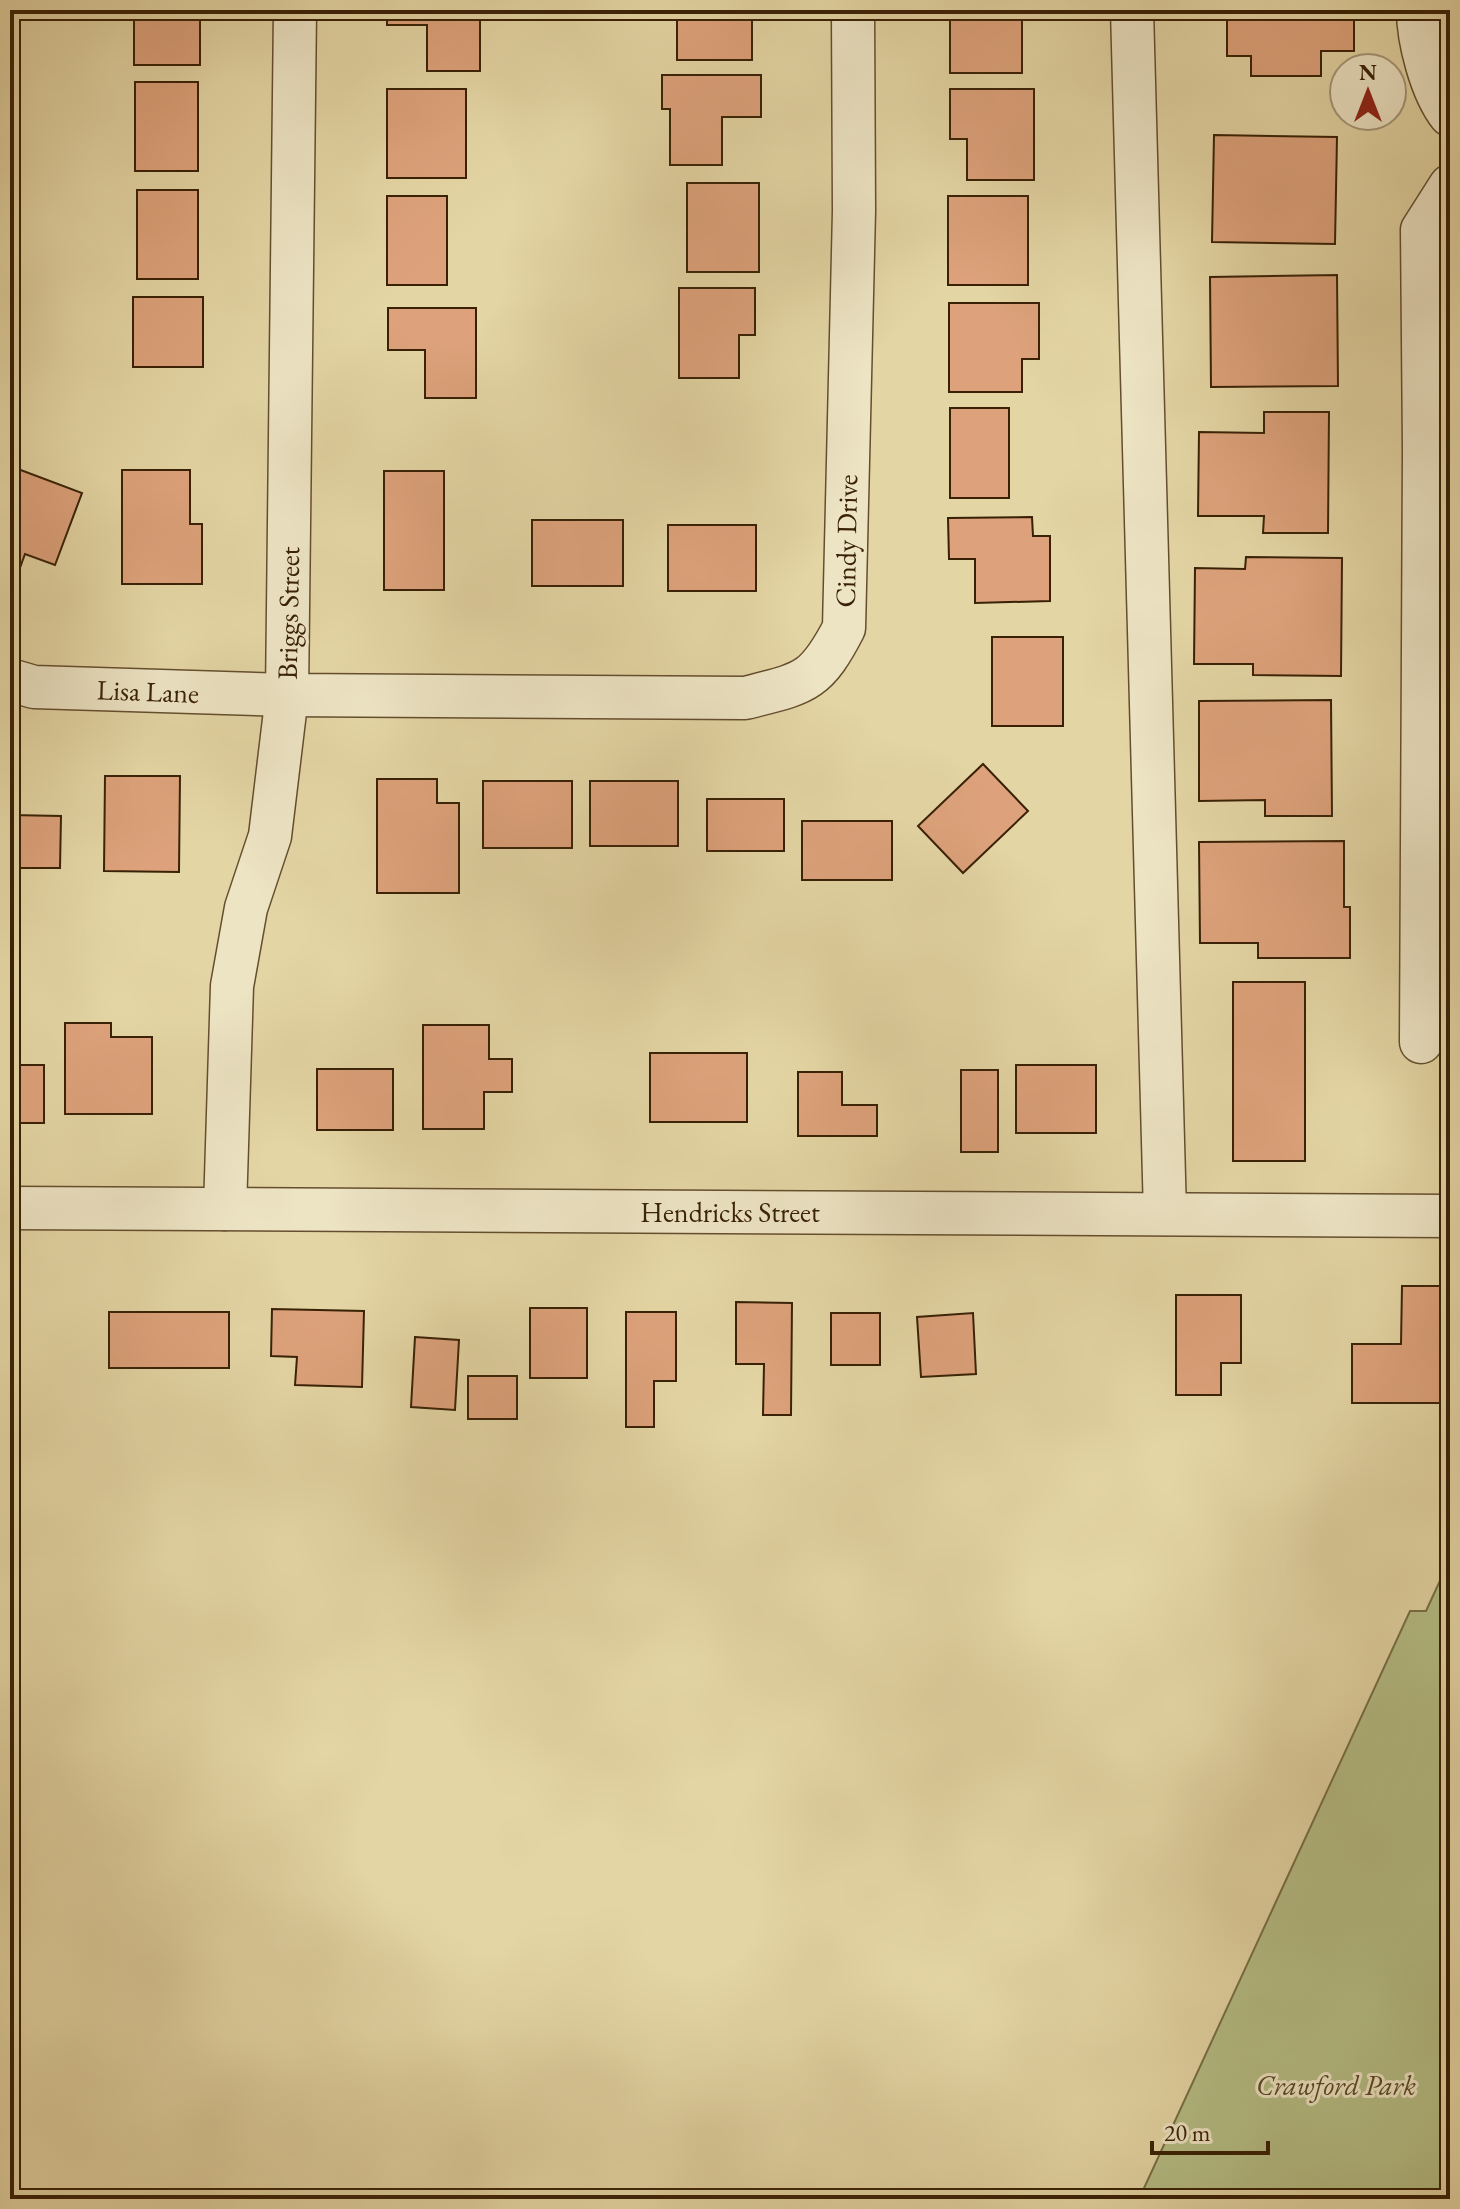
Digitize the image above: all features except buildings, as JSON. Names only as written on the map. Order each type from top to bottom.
[{"type":"street","name":"Briggs Street","points":[[225,1209],[232,986],[246,908],[270,836],[287,695],[295,10]]},
{"type":"street","name":"Cindy Drive","points":[[287,695],[745,698],[800,684],[827,661],[844,628],[854,211],[853,10]]},
{"type":"street","points":[[1132,10],[1165,1214]]},
{"type":"street","points":[[1418,10],[1418,32],[1441,104],[1450,115]]},
{"type":"street","points":[[1421,1042],[1422,230],[1450,186]]},
{"type":"street","name":"Lisa Lane","points":[[10,680],[34,687],[287,695]]},
{"type":"street","name":"Hendricks Street","points":[[10,1208],[1450,1216]]},
{"type":"green space","name":"Crawford Park","points":[[1450,1559],[1450,2199],[1139,2199],[1410,1611],[1426,1611]]}]
